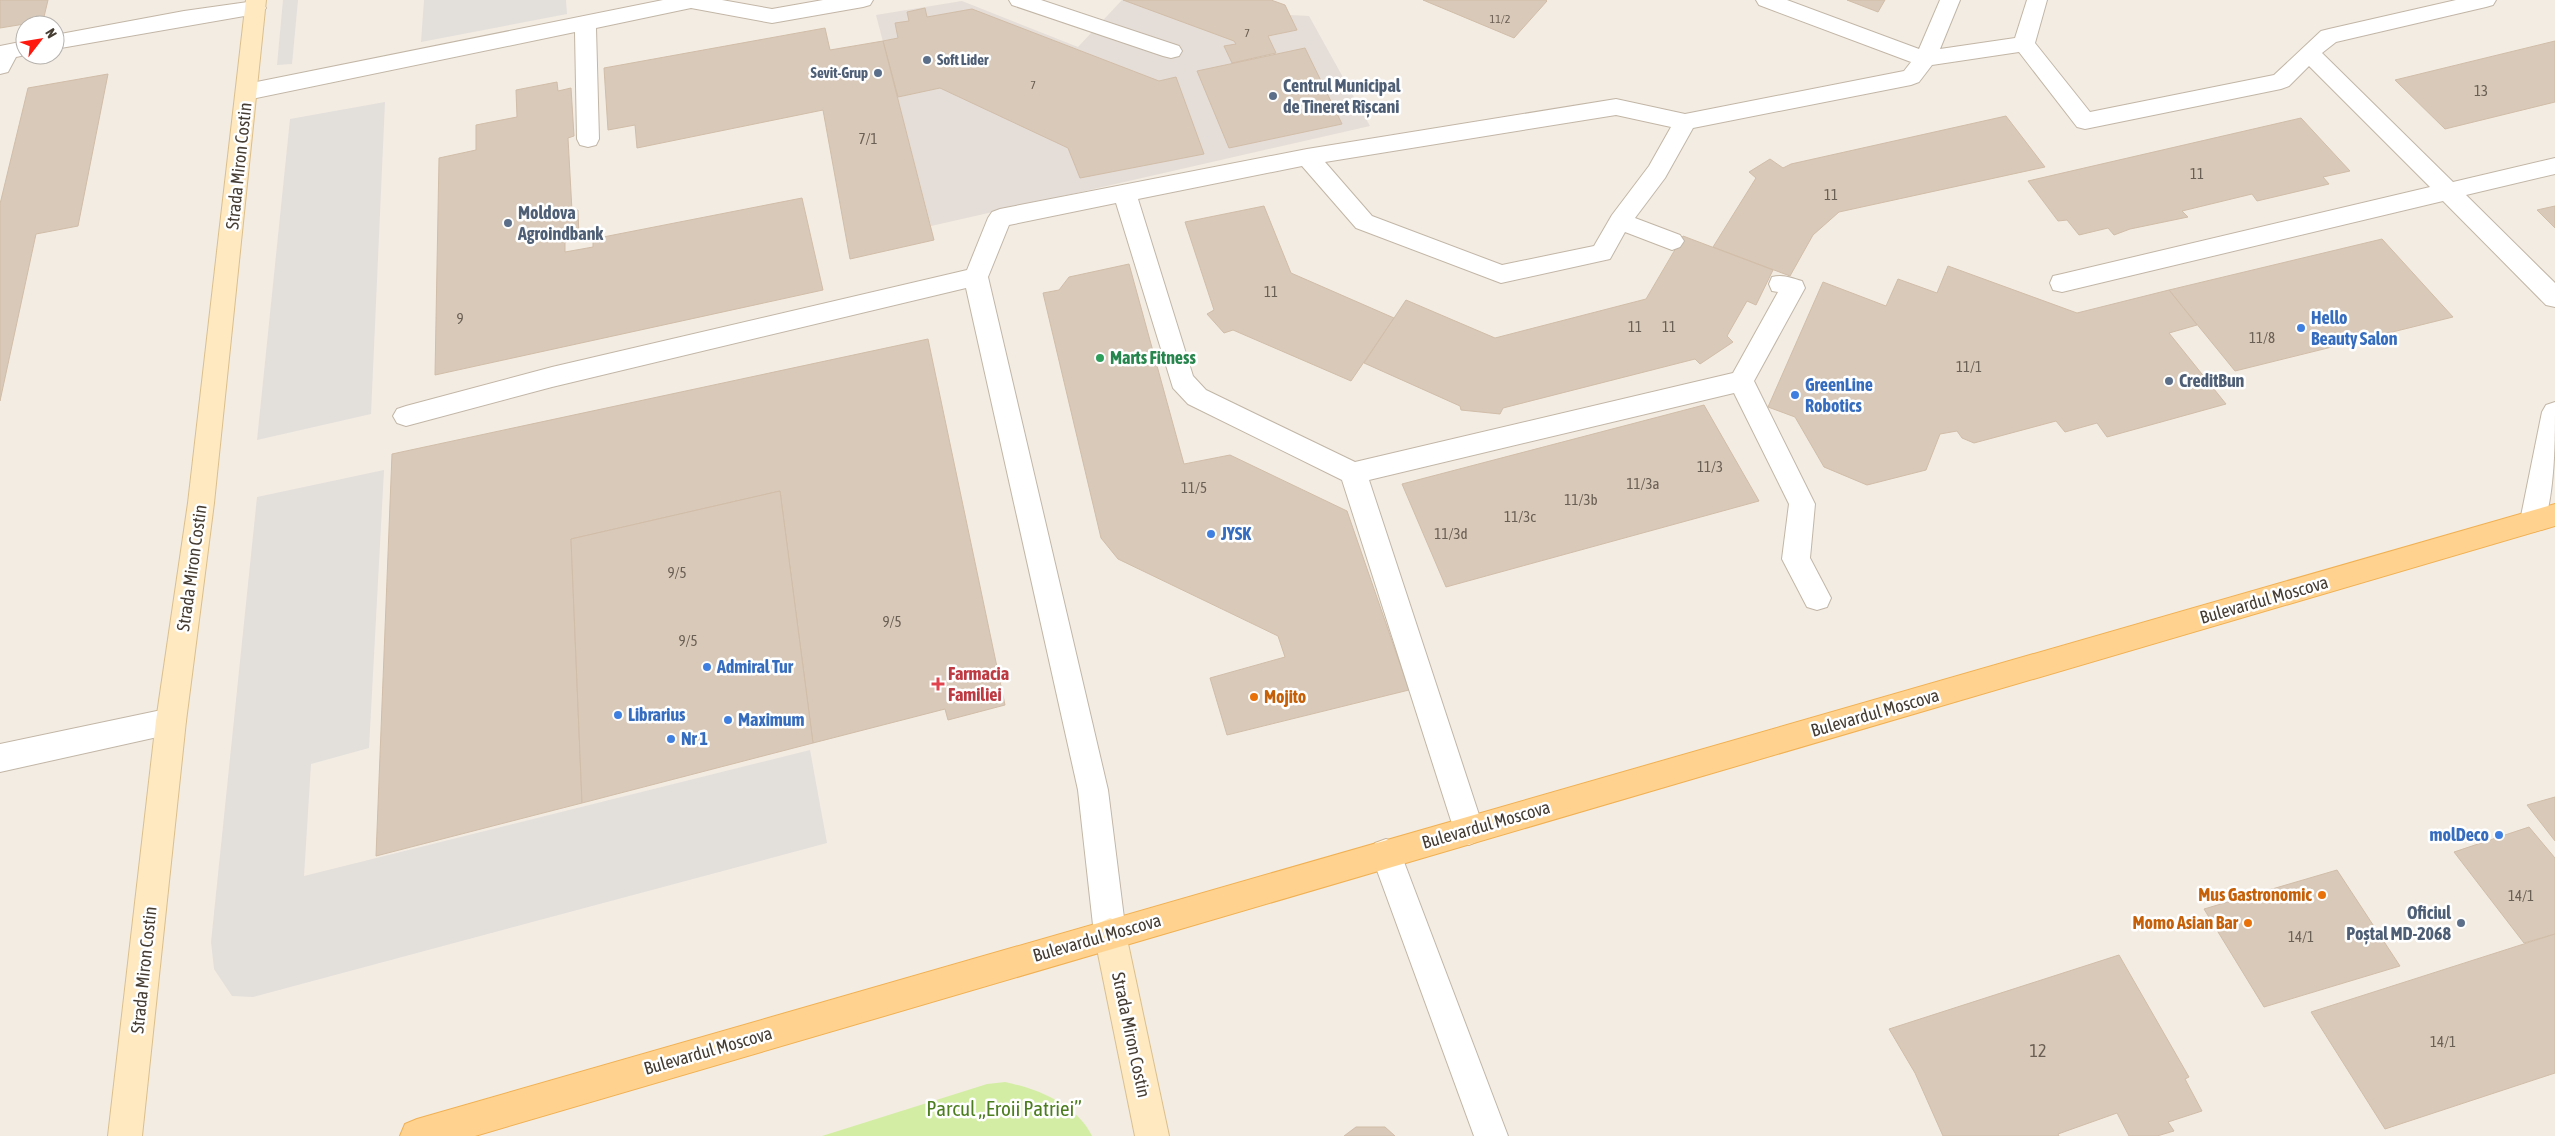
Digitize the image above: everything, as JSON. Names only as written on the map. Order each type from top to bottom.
[{"type":"main road","name":"Bulevardul Moscova","points":[[417,1136],[2544,518]]},
{"type":"street","name":"Strada Miron Costin","points":[[125,1136],[171,721],[201,502],[247,92],[255,4]]},
{"type":"street","name":"Strada Miron Costin","points":[[1110,934],[1152,1136]]},
{"type":"lane","points":[[247,92],[697,0],[772,16],[863,0]]},
{"type":"lane","points":[[1019,0],[1171,51]]},
{"type":"lane","points":[[1766,0],[1925,59],[2024,44]]},
{"type":"lane","points":[[1110,934],[1092,790],[976,277],[1000,218],[1307,157],[1616,107],[1685,122],[1911,78],[1925,59],[1950,0]]},
{"type":"lane","points":[[2024,44],[2037,0]]},
{"type":"lane","points":[[2380,0],[2384,24]]},
{"type":"lane","points":[[2024,44],[2085,121],[2281,81],[2330,36],[2486,0]]},
{"type":"lane","points":[[65,40],[255,4]]},
{"type":"lane","points":[[585,24],[588,139]]},
{"type":"lane","points":[[2310,53],[2555,298]]},
{"type":"lane","points":[[1307,157],[1364,222],[1501,274],[1602,253],[1620,221],[1657,172],[1685,122]]},
{"type":"lane","points":[[2062,283],[2555,166]]},
{"type":"lane","points":[[1125,193],[1182,381],[1197,397],[1353,473],[1741,381],[1793,288],[1781,284]]},
{"type":"lane","points":[[1620,221],[1672,241]]},
{"type":"lane","points":[[406,416],[552,378],[976,277]]},
{"type":"lane","points":[[1741,381],[1802,504],[1796,559],[1817,598]]},
{"type":"lane","points":[[2544,518],[2555,412]]},
{"type":"lane","points":[[1353,473],[1468,830]]},
{"type":"lane","points":[[0,758],[171,721]]},
{"type":"lane","points":[[1386,854],[1452,1036],[1491,1136]]},
{"type":"shaded area","points":[[283,0],[298,0],[292,64],[277,65]]},
{"type":"shaded area","points":[[424,0],[566,0],[567,14],[421,42]]},
{"type":"shaded area","points":[[1122,0],[1271,0],[1285,5],[1289,15],[1309,16],[1370,126],[931,226],[876,15],[962,1],[1078,47]]},
{"type":"shaded area","points":[[385,102],[371,414],[257,440],[290,119]]},
{"type":"shaded area","points":[[384,470],[369,748],[311,764],[304,876],[810,750],[827,843],[253,997],[232,996],[214,969],[211,942],[257,497]]},
{"type":"green space","name":"Parcul „Eroii Patriei”","points":[[1005,1082],[1030,1089],[1055,1100],[1076,1115],[1092,1136],[822,1136],[987,1084]]},
{"type":"building","points":[[0,0],[48,0],[44,15],[15,15],[15,26],[0,28]]},
{"type":"building","points":[[1123,0],[1271,0],[1285,5],[1297,30],[1268,36],[1276,53],[1232,63],[1224,46],[1236,44],[1234,41]]},
{"type":"building","points":[[1423,0],[1546,0],[1547,1],[1514,38]]},
{"type":"building","points":[[1847,0],[1885,0],[1878,12]]},
{"type":"building","points":[[925,8],[927,17],[972,9],[1159,81],[1176,77],[1204,154],[1080,178],[1068,148],[940,88],[898,97],[883,41],[898,38],[895,23],[909,21],[907,12]]},
{"type":"building","points":[[825,28],[830,50],[883,41],[934,240],[850,259],[823,110],[637,148],[635,125],[608,130],[604,68]]},
{"type":"building","points":[[2555,41],[2555,102],[2445,129],[2395,80]]},
{"type":"building","points":[[1305,48],[1342,124],[1229,148],[1197,71]]},
{"type":"building","points":[[108,74],[78,226],[36,234],[0,401],[0,204],[28,88]]},
{"type":"building","name":"Moldova Agroindbank","points":[[557,82],[558,91],[571,88],[574,136],[568,138],[572,211],[578,210],[579,239],[565,242],[565,252],[593,247],[593,239],[802,198],[823,290],[435,375],[439,158],[476,150],[476,125],[517,117],[516,90]]},
{"type":"building","points":[[2006,116],[2045,167],[1839,212],[1813,235],[1790,276],[1713,247],[1756,178],[1749,172],[1770,159],[1783,168],[1791,164]]},
{"type":"building","points":[[2301,118],[2350,171],[2323,177],[2329,184],[2257,201],[2252,194],[2182,211],[2188,217],[2130,229],[2114,235],[2108,228],[2079,235],[2067,220],[2058,221],[2028,181]]},
{"type":"building","points":[[1264,206],[1291,273],[1394,318],[1351,381],[1233,330],[1224,333],[1207,314],[1214,310],[1185,222]]},
{"type":"building","points":[[2555,206],[2555,228],[2537,210]]},
{"type":"building","points":[[1683,236],[1773,270],[1756,305],[1747,301],[1727,336],[1733,342],[1700,364],[1695,359],[1503,408],[1500,414],[1461,410],[1460,406],[1364,363],[1406,300],[1495,338],[1646,299]]},
{"type":"building","points":[[2382,239],[2453,317],[2235,371],[2169,290]]},
{"type":"building","points":[[1129,264],[1184,464],[1230,455],[1347,511],[1409,690],[1227,735],[1210,678],[1285,657],[1278,636],[1118,559],[1101,538],[1043,293],[1059,290],[1069,277]]},
{"type":"building","points":[[1948,266],[2077,313],[2169,290],[2197,325],[2169,333],[2226,404],[2107,437],[2097,423],[2065,432],[2056,421],[1974,443],[1962,438],[1957,431],[1940,434],[1926,470],[1867,485],[1824,467],[1795,417],[1768,407],[1823,282],[1886,306],[1898,279],[1937,293]]},
{"type":"building","points":[[928,339],[1005,705],[948,720],[945,709],[813,743],[780,491],[571,539],[582,803],[376,856],[392,454]]},
{"type":"building","points":[[1704,405],[1759,501],[1446,587],[1402,484]]},
{"type":"building","points":[[780,491],[813,743],[582,803],[571,539]]},
{"type":"building","points":[[2555,797],[2555,841],[2527,805]]},
{"type":"building","points":[[2529,827],[2555,858],[2555,934],[2524,943],[2454,852]]},
{"type":"building","points":[[2337,870],[2400,966],[2264,1007],[2204,909]]},
{"type":"building","points":[[2555,934],[2555,1073],[2385,1129],[2311,1012]]},
{"type":"building","points":[[2119,955],[2189,1077],[2185,1079],[2202,1111],[2168,1122],[2174,1131],[2157,1136],[2129,1136],[2117,1113],[2058,1134],[2059,1136],[1943,1136],[1915,1073],[1889,1029]]},
{"type":"building","points":[[1356,1127],[1385,1127],[1395,1136],[1344,1136]]},
{"type":"place","name":"Soft Lider","points":[[927,60]]},
{"type":"place","name":"Sevit-Grup","points":[[878,73]]},
{"type":"place","name":"Centrul Municipal de Tineret Rîșcani","points":[[1273,96]]},
{"type":"place","name":"Moldova Agroindbank","points":[[508,223]]},
{"type":"place","name":"Hello Beauty Salon","points":[[2301,328]]},
{"type":"place","name":"Marts Fitness","points":[[1100,358]]},
{"type":"place","name":"CreditBun","points":[[2169,381]]},
{"type":"place","name":"GreenLine Robotics","points":[[1795,395]]},
{"type":"place","name":"JYSK","points":[[1211,534]]},
{"type":"place","name":"Admiral Tur","points":[[707,667]]},
{"type":"place","name":"Farmacia Familiei","points":[[938,684]]},
{"type":"place","name":"Mojito","points":[[1254,697]]},
{"type":"place","name":"Librarius","points":[[618,715]]},
{"type":"place","name":"Maximum","points":[[728,720]]},
{"type":"place","name":"Nr 1","points":[[671,739]]},
{"type":"place","name":"molDeco","points":[[2499,835]]},
{"type":"place","name":"Mus Gastronomic","points":[[2322,895]]},
{"type":"place","name":"Momo Asian Bar","points":[[2248,923]]},
{"type":"place","name":"Oficiul Poștal MD-2068","points":[[2461,923]]}]
